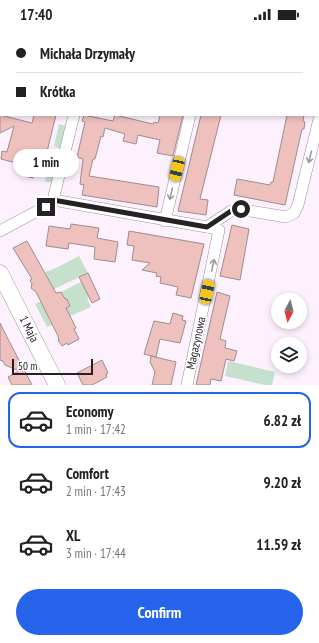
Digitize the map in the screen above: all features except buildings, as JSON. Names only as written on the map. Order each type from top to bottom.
[{"type":"street","points":[[0,231],[46,207],[53,200],[74,116]]},
{"type":"street","points":[[165,221],[190,116]]},
{"type":"street","points":[[53,200],[165,221],[207,227],[231,211],[238,209],[286,217],[294,213],[298,206],[319,119]]},
{"type":"street","name":"Magazynowa","points":[[187,385],[219,230],[207,227]]},
{"type":"street","name":"1 Maja","points":[[0,273],[8,295],[57,385]]},
{"type":"green space","points":[[59,124],[66,126],[60,148],[54,146]]},
{"type":"green space","points":[[53,152],[59,153],[52,182],[45,182]]},
{"type":"green space","points":[[79,256],[88,273],[54,289],[45,272]]},
{"type":"green space","points":[[81,282],[90,297],[87,298],[91,307],[70,316],[66,308],[70,305],[67,298],[65,299],[61,292]]},
{"type":"green space","points":[[41,301],[52,325],[47,327],[35,304]]},
{"type":"green space","points":[[228,361],[275,373],[272,385],[265,385],[225,376]]},
{"type":"route","points":[[46,207],[53,200],[165,221],[207,227],[231,211],[241,209]]}]
